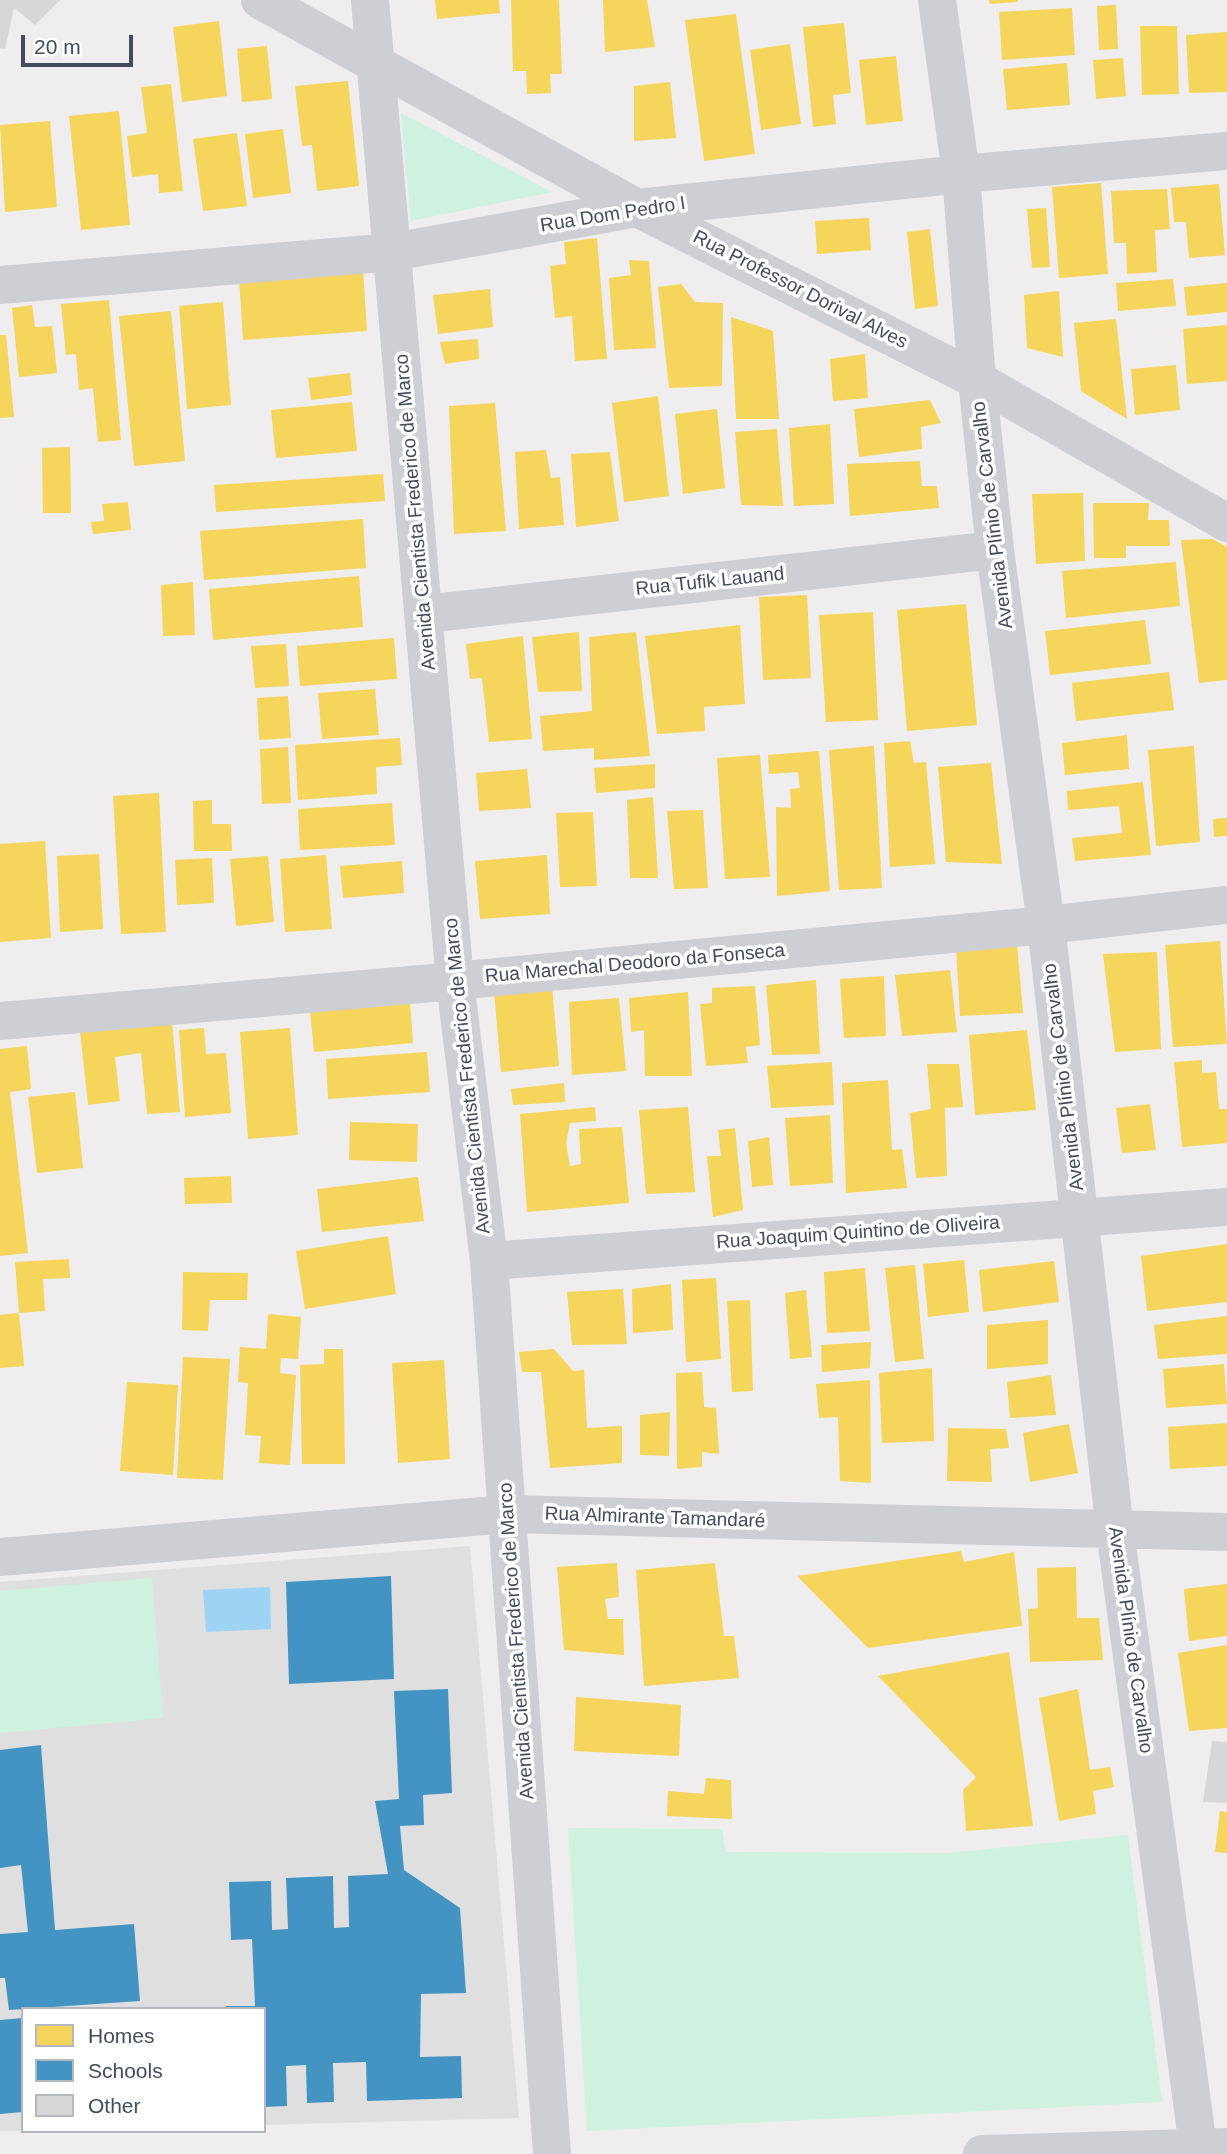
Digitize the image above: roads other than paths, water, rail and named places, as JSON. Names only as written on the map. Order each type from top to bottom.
[{"type":"street","name":"Rua Professor Dorival Alves","points":[[261,0],[638,208],[978,380],[1227,523]]},
{"type":"street","name":"Avenida Cientista Frederico de Marco","points":[[370,0],[455,981],[489,1261],[552,2154]]},
{"type":"street","name":"Avenida Plínio de Carvalho","points":[[937,0],[961,174],[995,550],[1046,925],[1115,1530],[1208,2150]]},
{"type":"street","name":"Rua Dom Pedro I","points":[[0,285],[393,252],[638,208],[961,174],[1227,150]]},
{"type":"street","name":"Rua Tufik Lauand","points":[[425,614],[995,550]]},
{"type":"street","name":"Rua Marechal Deodoro da Fonseca","points":[[0,1021],[455,981],[1046,925],[1227,905]]},
{"type":"street","name":"Rua Joaquim Quintino de Oliveira","points":[[489,1261],[1227,1207]]},
{"type":"street","name":"Rua Almirante Tamandaré","points":[[0,1557],[508,1514],[1227,1532]]},
{"type":"street","points":[[982,2154],[1208,2150]]},
{"type":"water","points":[[270,1587],[271,1629],[206,1632],[203,1590]]}]
